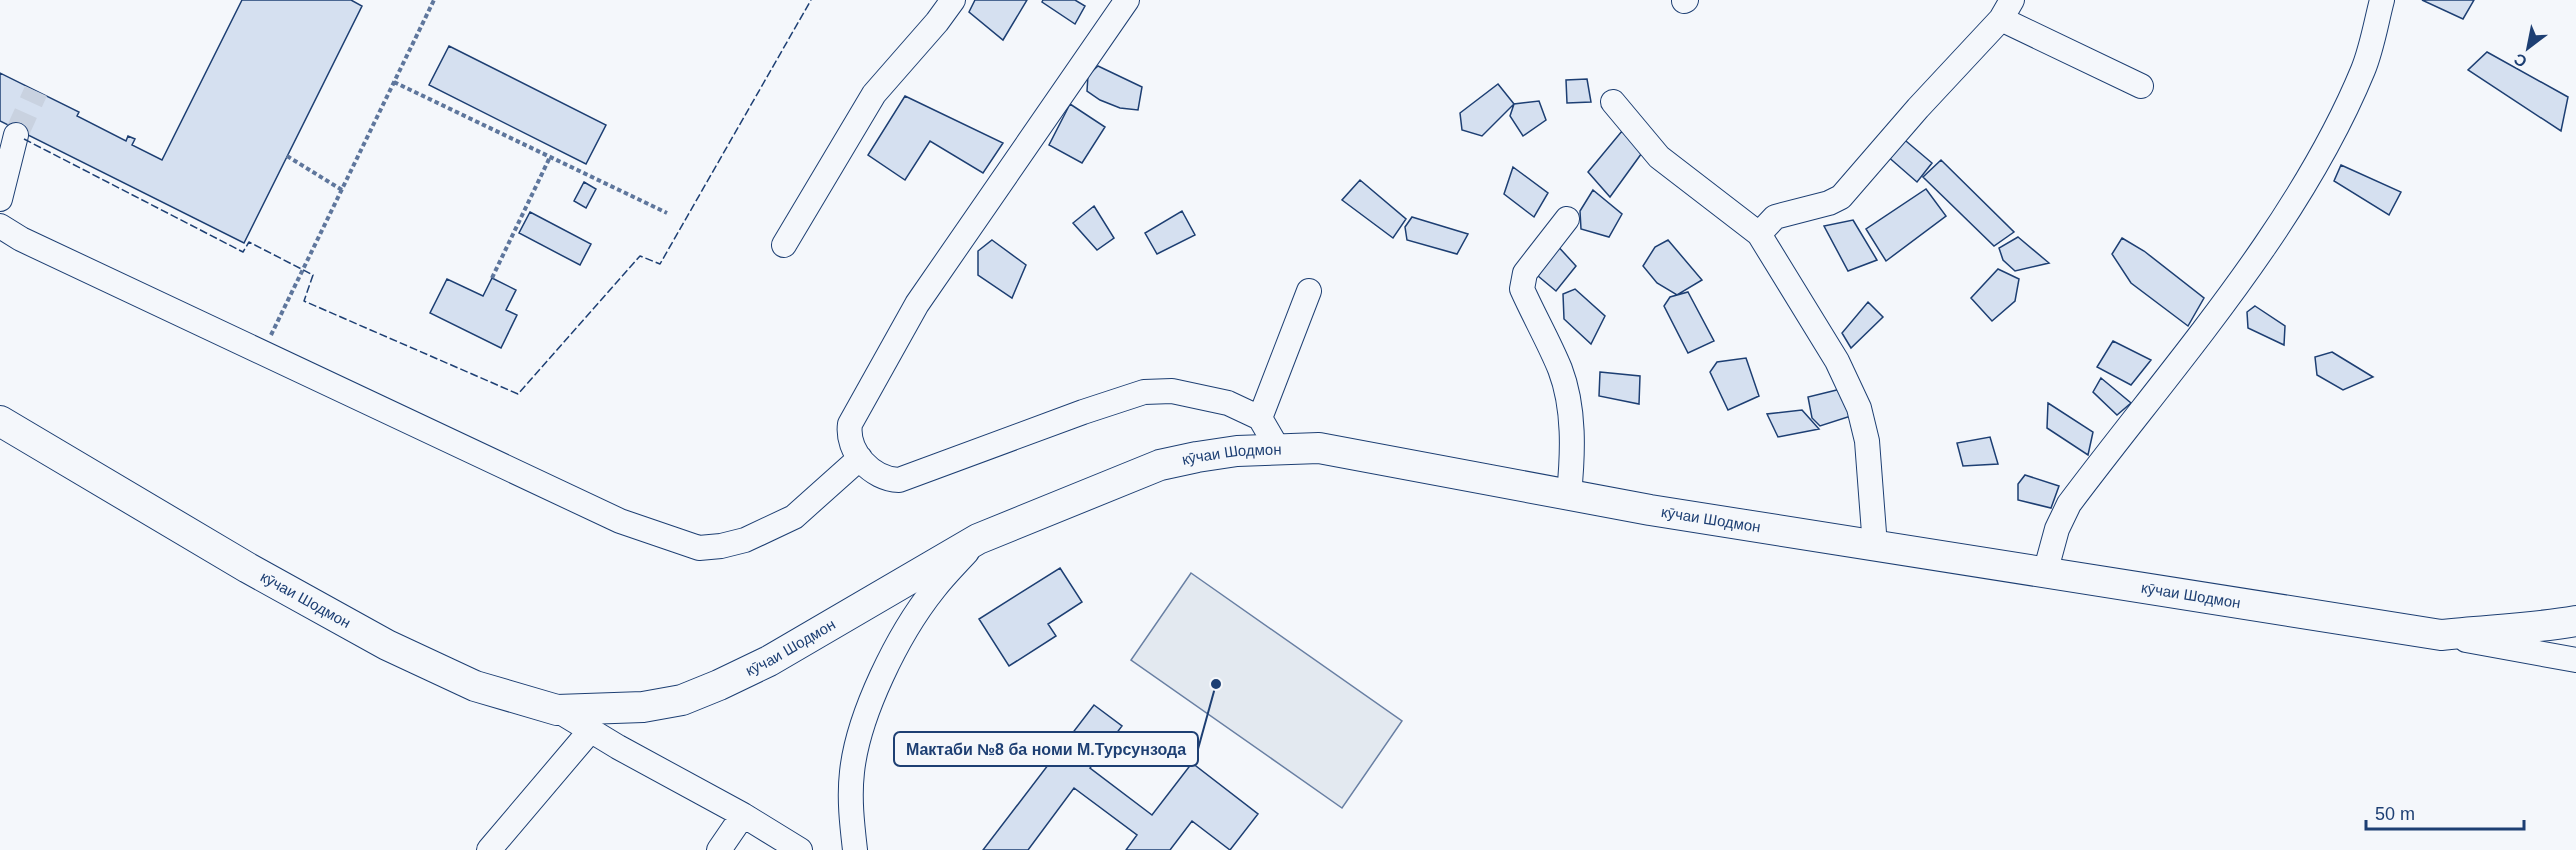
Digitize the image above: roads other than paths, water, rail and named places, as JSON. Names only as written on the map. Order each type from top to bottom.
[{"type":"main road","name":"кӯчаи Шодмон","points":[[0,421],[248,568],[387,645],[475,686],[557,710],[643,707],[682,700],[769,661],[978,539],[1160,465],[1237,451],[1278,449],[1319,448],[1569,494],[1875,546],[2441,635],[2496,628],[2532,629],[2576,621]]},
{"type":"street","points":[[783,245],[874,94],[937,22],[952,0]]},
{"type":"street","points":[[1127,0],[917,304],[850,424],[850,436],[860,458],[883,477],[899,480],[1144,392],[1172,391],[1228,403],[1260,418],[1278,449]]},
{"type":"street","points":[[2045,573],[2057,529],[2069,504],[2207,325],[2272,234],[2322,154],[2363,69],[2382,0]]},
{"type":"street","points":[[1759,234],[1775,217],[1829,203],[1841,197],[2006,10],[2141,86]]},
{"type":"street","points":[[1613,102],[1659,157],[1759,234],[1837,361],[1859,408],[1867,441],[1875,546]]},
{"type":"street","points":[[0,200],[16,135]]},
{"type":"street","points":[[1567,219],[1524,273],[1522,283],[1567,391],[1573,454],[1569,494]]},
{"type":"street","points":[[0,226],[21,239],[620,521],[699,548],[745,540],[794,517],[860,458]]},
{"type":"street","points":[[1260,418],[1309,291]]},
{"type":"street","points":[[855,850],[850,798],[852,770],[866,715],[902,638],[921,608],[933,590],[978,539]]},
{"type":"street","points":[[2441,635],[2576,660]]},
{"type":"street","points":[[557,710],[590,731],[743,815],[800,850]]},
{"type":"street","points":[[489,850],[590,731]]},
{"type":"street","points":[[719,850],[743,815]]},
{"type":"tunnel","points":[[16,135],[36,91]]},
{"type":"place","name":"Мактаби №8 ба номи М.Турсунзода","points":[[1216,684]]}]
